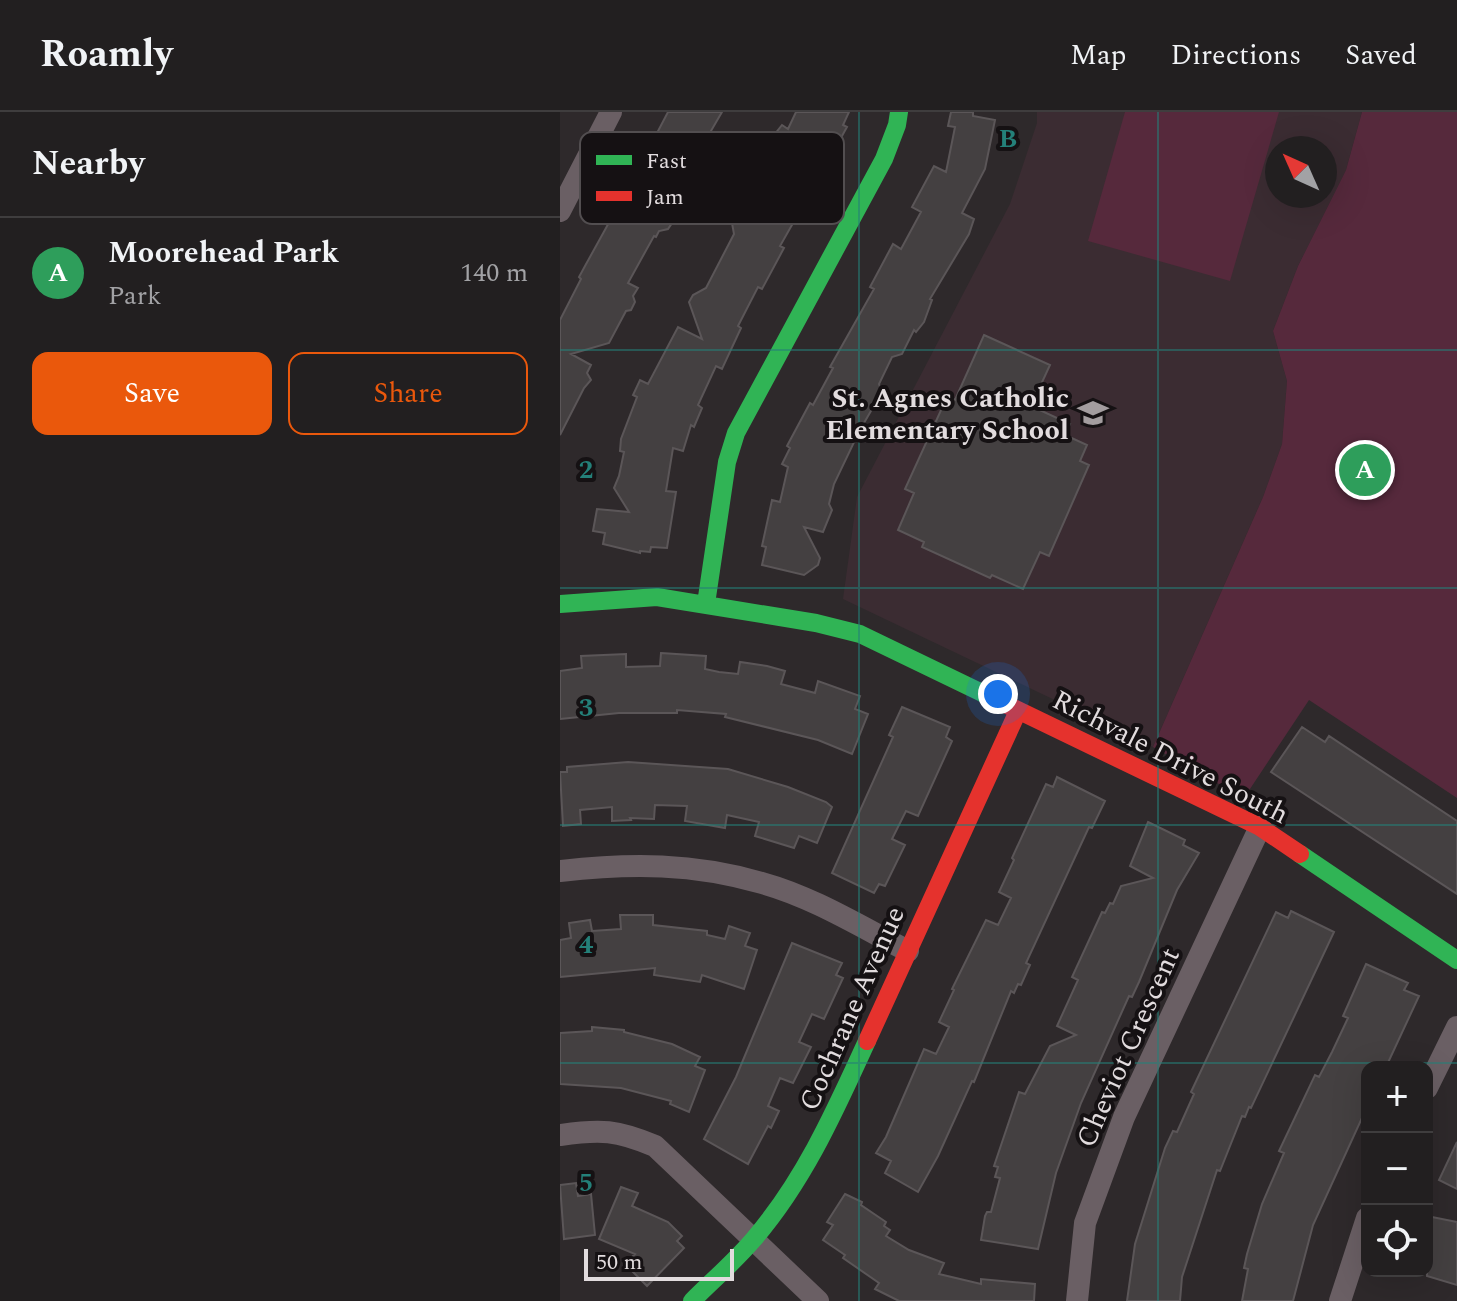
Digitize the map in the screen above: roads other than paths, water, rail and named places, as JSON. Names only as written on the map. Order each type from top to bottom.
[{"type":"street","points":[[601,132],[611,112]]},
{"type":"street","points":[[706,604],[727,462],[736,433],[884,159],[899,112]]},
{"type":"street","points":[[560,211],[580,172]]},
{"type":"street","name":"Richvale Drive South","points":[[560,604],[657,597],[816,623],[860,634],[1260,827],[1457,960]]},
{"type":"street","name":"Cochrane Avenue","points":[[692,1301],[754,1239],[823,1138],[1018,711]]},
{"type":"street","name":"Cheviot Crescent","points":[[1077,1301],[1085,1223],[1124,1117],[1260,827]]},
{"type":"street","points":[[560,871],[670,865],[763,883],[803,898],[908,951]]},
{"type":"street","points":[[1433,1076],[1457,1027]]},
{"type":"street","points":[[560,1135],[590,1131],[626,1133],[655,1146],[818,1301]]},
{"type":"street","points":[[1340,1301],[1361,1236]]},
{"type":"place","name":"St. Agnes Catholic Elementary School","points":[[1093,413]]},
{"type":"place","name":"Moorehead Park","points":[[1365,470]]}]
